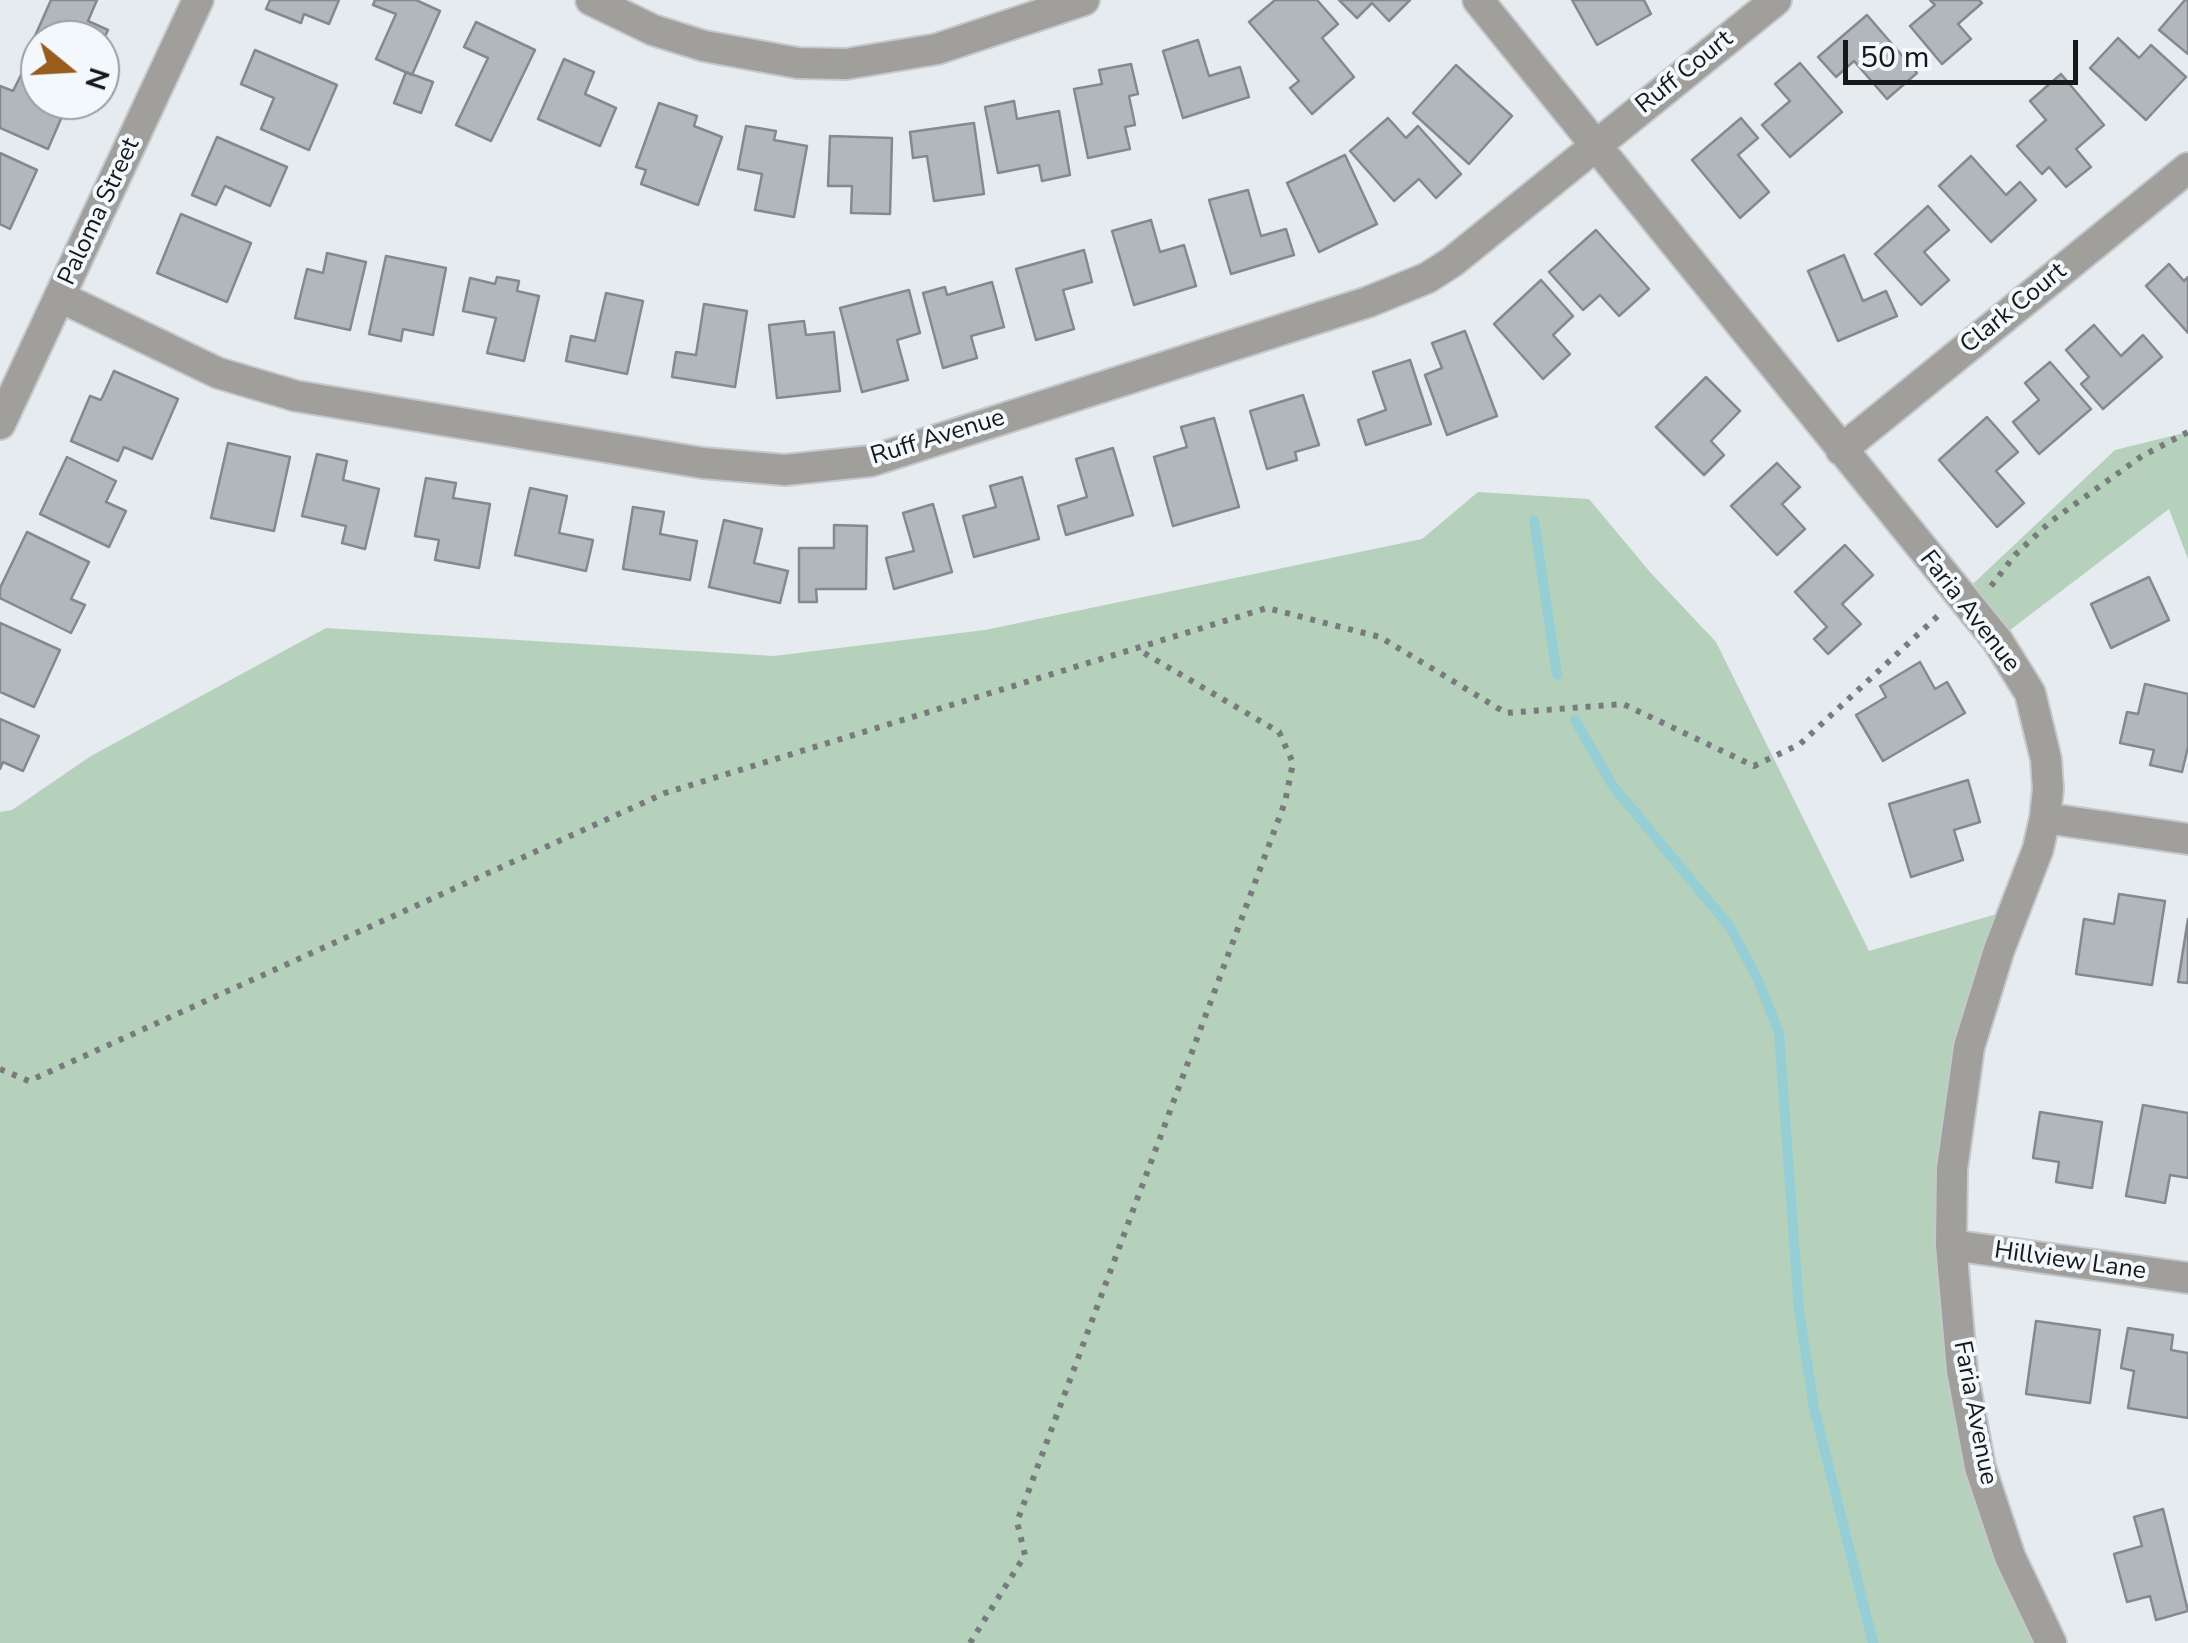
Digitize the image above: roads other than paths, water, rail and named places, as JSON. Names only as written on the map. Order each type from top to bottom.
[{"type":"street","name":"Paloma Street","points":[[0,424],[198,0]]},
{"type":"street","points":[[591,0],[653,30],[704,46],[798,63],[846,64],[937,50],[1084,0]]},
{"type":"street","name":"Faria Avenue","points":[[1478,0],[1964,603],[1998,640],[2030,693],[2046,759],[2045,818],[1968,1047],[1952,1169],[1951,1245],[1962,1370],[1980,1467],[2010,1558],[2051,1643]]},
{"type":"street","name":"Ruff Court","points":[[1594,146],[1776,0]]},
{"type":"street","name":"Ruff Avenue","points":[[60,297],[218,373],[296,396],[702,463],[785,470],[871,461],[1398,292],[1452,262],[1594,146]]},
{"type":"street","name":"Clark Court","points":[[1840,450],[2188,168]]},
{"type":"street","points":[[2045,818],[2188,839]]},
{"type":"street","name":"Hillview Lane","points":[[1951,1245],[2188,1278]]},
{"type":"waterway","points":[[1534,521],[1557,675]]},
{"type":"waterway","points":[[1575,720],[1613,786],[1730,927],[1758,980],[1779,1033],[1799,1310],[1814,1408],[1873,1643]]}]
